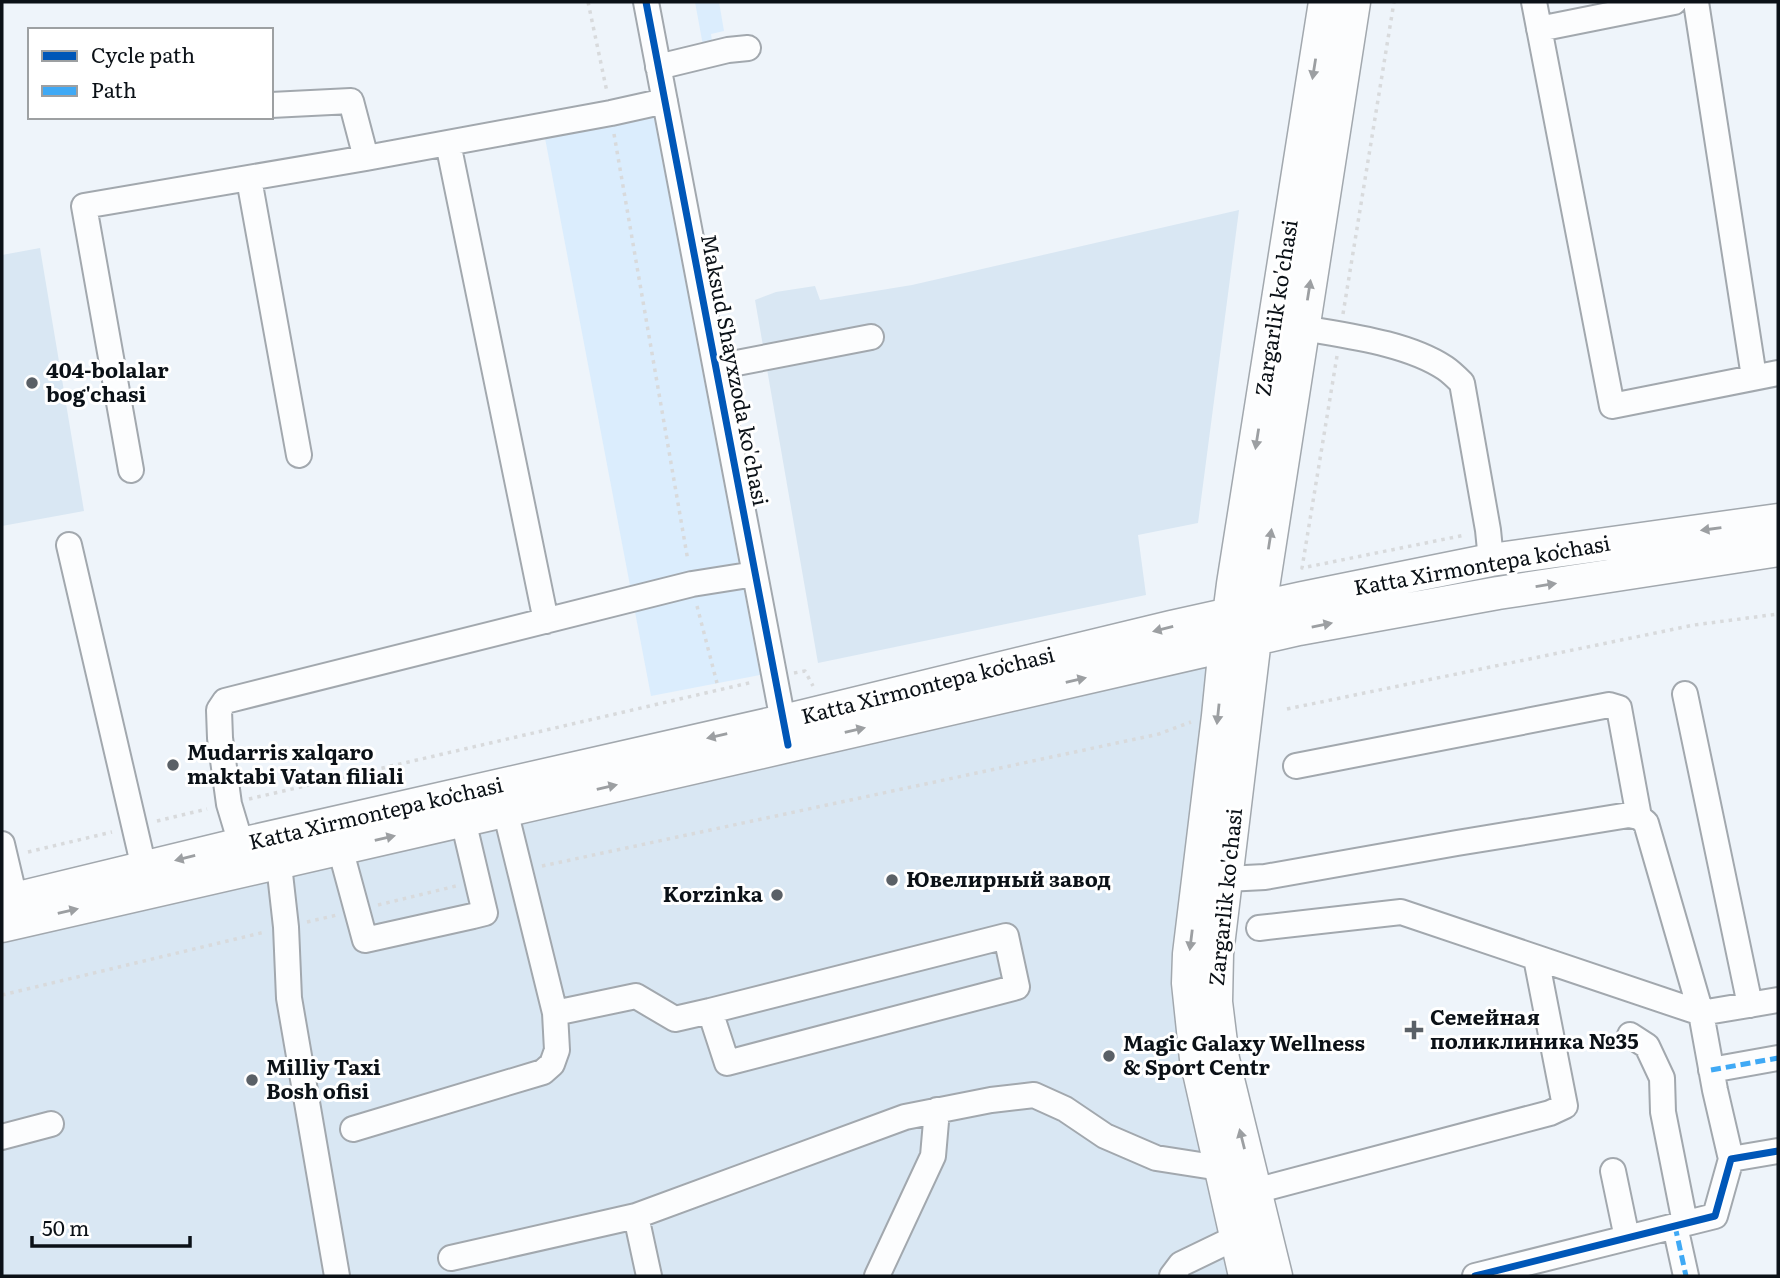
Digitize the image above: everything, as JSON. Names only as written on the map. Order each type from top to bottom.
[{"type":"main road","name":"Zargarlik ko'chasi","points":[[1276,1276],[1223,1059],[1216,1002],[1217,954],[1226,879],[1242,626],[1325,2]]},
{"type":"main road","name":"Zargarlik ko'chasi","points":[[1245,1276],[1196,1059],[1188,983],[1189,954],[1218,716],[1242,626],[1303,328],[1354,2]]},
{"type":"main road","name":"Katta Xirmontepa koʻchasi","points":[[6,909],[786,733],[1242,626],[1491,560],[1778,520]]},
{"type":"main road","name":"Katta Xirmontepa koʻchasi","points":[[1242,626],[1299,629],[1498,593],[1778,550]]},
{"type":"main road","name":"Katta Xirmontepa koʻchasi","points":[[6,909],[144,868],[241,844],[277,849],[340,848],[505,810],[786,733]]},
{"type":"street","name":"Maksud Shayxzoda ko'chasi","points":[[646,2],[786,733]]},
{"type":"street","points":[[1534,2],[1612,406],[1766,375],[1696,2]]},
{"type":"street","points":[[1539,29],[1674,2]]},
{"type":"street","points":[[658,67],[728,50],[748,48]]},
{"type":"street","points":[[273,105],[351,101],[366,158]]},
{"type":"street","points":[[131,470],[84,206],[366,158],[665,101]]},
{"type":"street","points":[[448,143],[546,621]]},
{"type":"street","points":[[249,179],[299,455]]},
{"type":"street","points":[[1303,328],[1380,341],[1446,368],[1462,383],[1491,560]]},
{"type":"street","points":[[716,367],[871,337]]},
{"type":"street","points":[[69,545],[144,868]]},
{"type":"street","points":[[241,844],[229,804],[220,738],[219,710],[225,701],[692,584],[755,574]]},
{"type":"street","points":[[1685,694],[1750,1005]]},
{"type":"street","points":[[1296,766],[1609,705],[1619,708],[1639,817]]},
{"type":"street","points":[[353,1129],[543,1072],[552,1064],[557,1049],[555,1013],[505,810]]},
{"type":"street","points":[[1226,879],[1265,877],[1629,815],[1639,817],[1646,823],[1701,1013],[1731,1159],[1715,1216],[1627,1238],[1543,1268],[1475,1276]]},
{"type":"street","points":[[340,848],[365,940],[473,916],[485,913],[464,820]]},
{"type":"street","points":[[277,849],[286,927],[289,998],[337,1276]]},
{"type":"street","points":[[3,851],[6,909]]},
{"type":"street","points":[[1259,928],[1401,912],[1701,1013],[1778,1000]]},
{"type":"street","points":[[555,1013],[636,996],[675,1019],[1006,936],[1017,987],[727,1063],[710,1011]]},
{"type":"street","points":[[1255,1191],[1565,1106],[1536,958]]},
{"type":"street","points":[[1630,1035],[1647,1045],[1662,1078],[1663,1112],[1686,1276]]},
{"type":"street","points":[[1711,1070],[1778,1058]]},
{"type":"street","points":[[451,1258],[636,1216],[905,1117],[991,1100],[1034,1095],[1065,1109],[1105,1136],[1156,1158],[1220,1168]]},
{"type":"street","points":[[877,1276],[933,1156],[937,1110]]},
{"type":"street","points":[[2,1137],[51,1124]]},
{"type":"street","points":[[1731,1159],[1778,1151]]},
{"type":"street","points":[[1613,1171],[1627,1238]]},
{"type":"street","points":[[636,1216],[649,1276]]},
{"type":"street","points":[[1172,1276],[1181,1264],[1237,1237]]},
{"type":"path","points":[[588,2],[611,113],[692,584],[717,683]]},
{"type":"path","points":[[1287,709],[1694,625],[1778,614]]},
{"type":"path","points":[[3,851],[134,827],[775,677],[805,671],[816,687]]},
{"type":"path","points":[[520,870],[1159,734],[1191,722]]},
{"type":"path","points":[[373,906],[466,883]]},
{"type":"path","points":[[2,995],[346,912]]},
{"type":"shaded area","points":[[695,2],[719,2],[724,31],[711,34],[713,49],[704,51]]},
{"type":"shaded area","points":[[654,117],[760,675],[651,696],[545,138]]},
{"type":"shaded area","points":[[1239,210],[1198,523],[1138,535],[1146,595],[818,663],[755,300],[776,292],[815,286],[820,300],[912,285]]},
{"type":"shaded area","name":"404-bolalar bog'chasi","points":[[40,248],[84,511],[2,526],[2,255]]},
{"type":"shaded area","points":[[1225,646],[1189,954],[1245,1276],[2,1276],[2,926]]},
{"type":"marked path","points":[[1711,1070],[1778,1058]]},
{"type":"marked path","points":[[1675,1226],[1686,1276]]},
{"type":"cycle path","points":[[646,2],[788,745]]},
{"type":"cycle path","points":[[1475,1276],[1715,1216],[1731,1159],[1778,1151]]},
{"type":"place","name":"404-bolalar bog'chasi","points":[[32,383]]},
{"type":"place","name":"Mudarris xalqaro maktabi Vatan filiali","points":[[173,765]]},
{"type":"place","name":"Ювелирный завод","points":[[892,880]]},
{"type":"place","name":"Korzinka","points":[[777,895]]},
{"type":"place","name":"Семейная поликлиника №35","points":[[1414,1030]]},
{"type":"place","name":"Magic Galaxy Wellness & Sport Centr","points":[[1109,1056]]},
{"type":"place","name":"Milliy Taxi Bosh ofisi","points":[[252,1080]]}]
